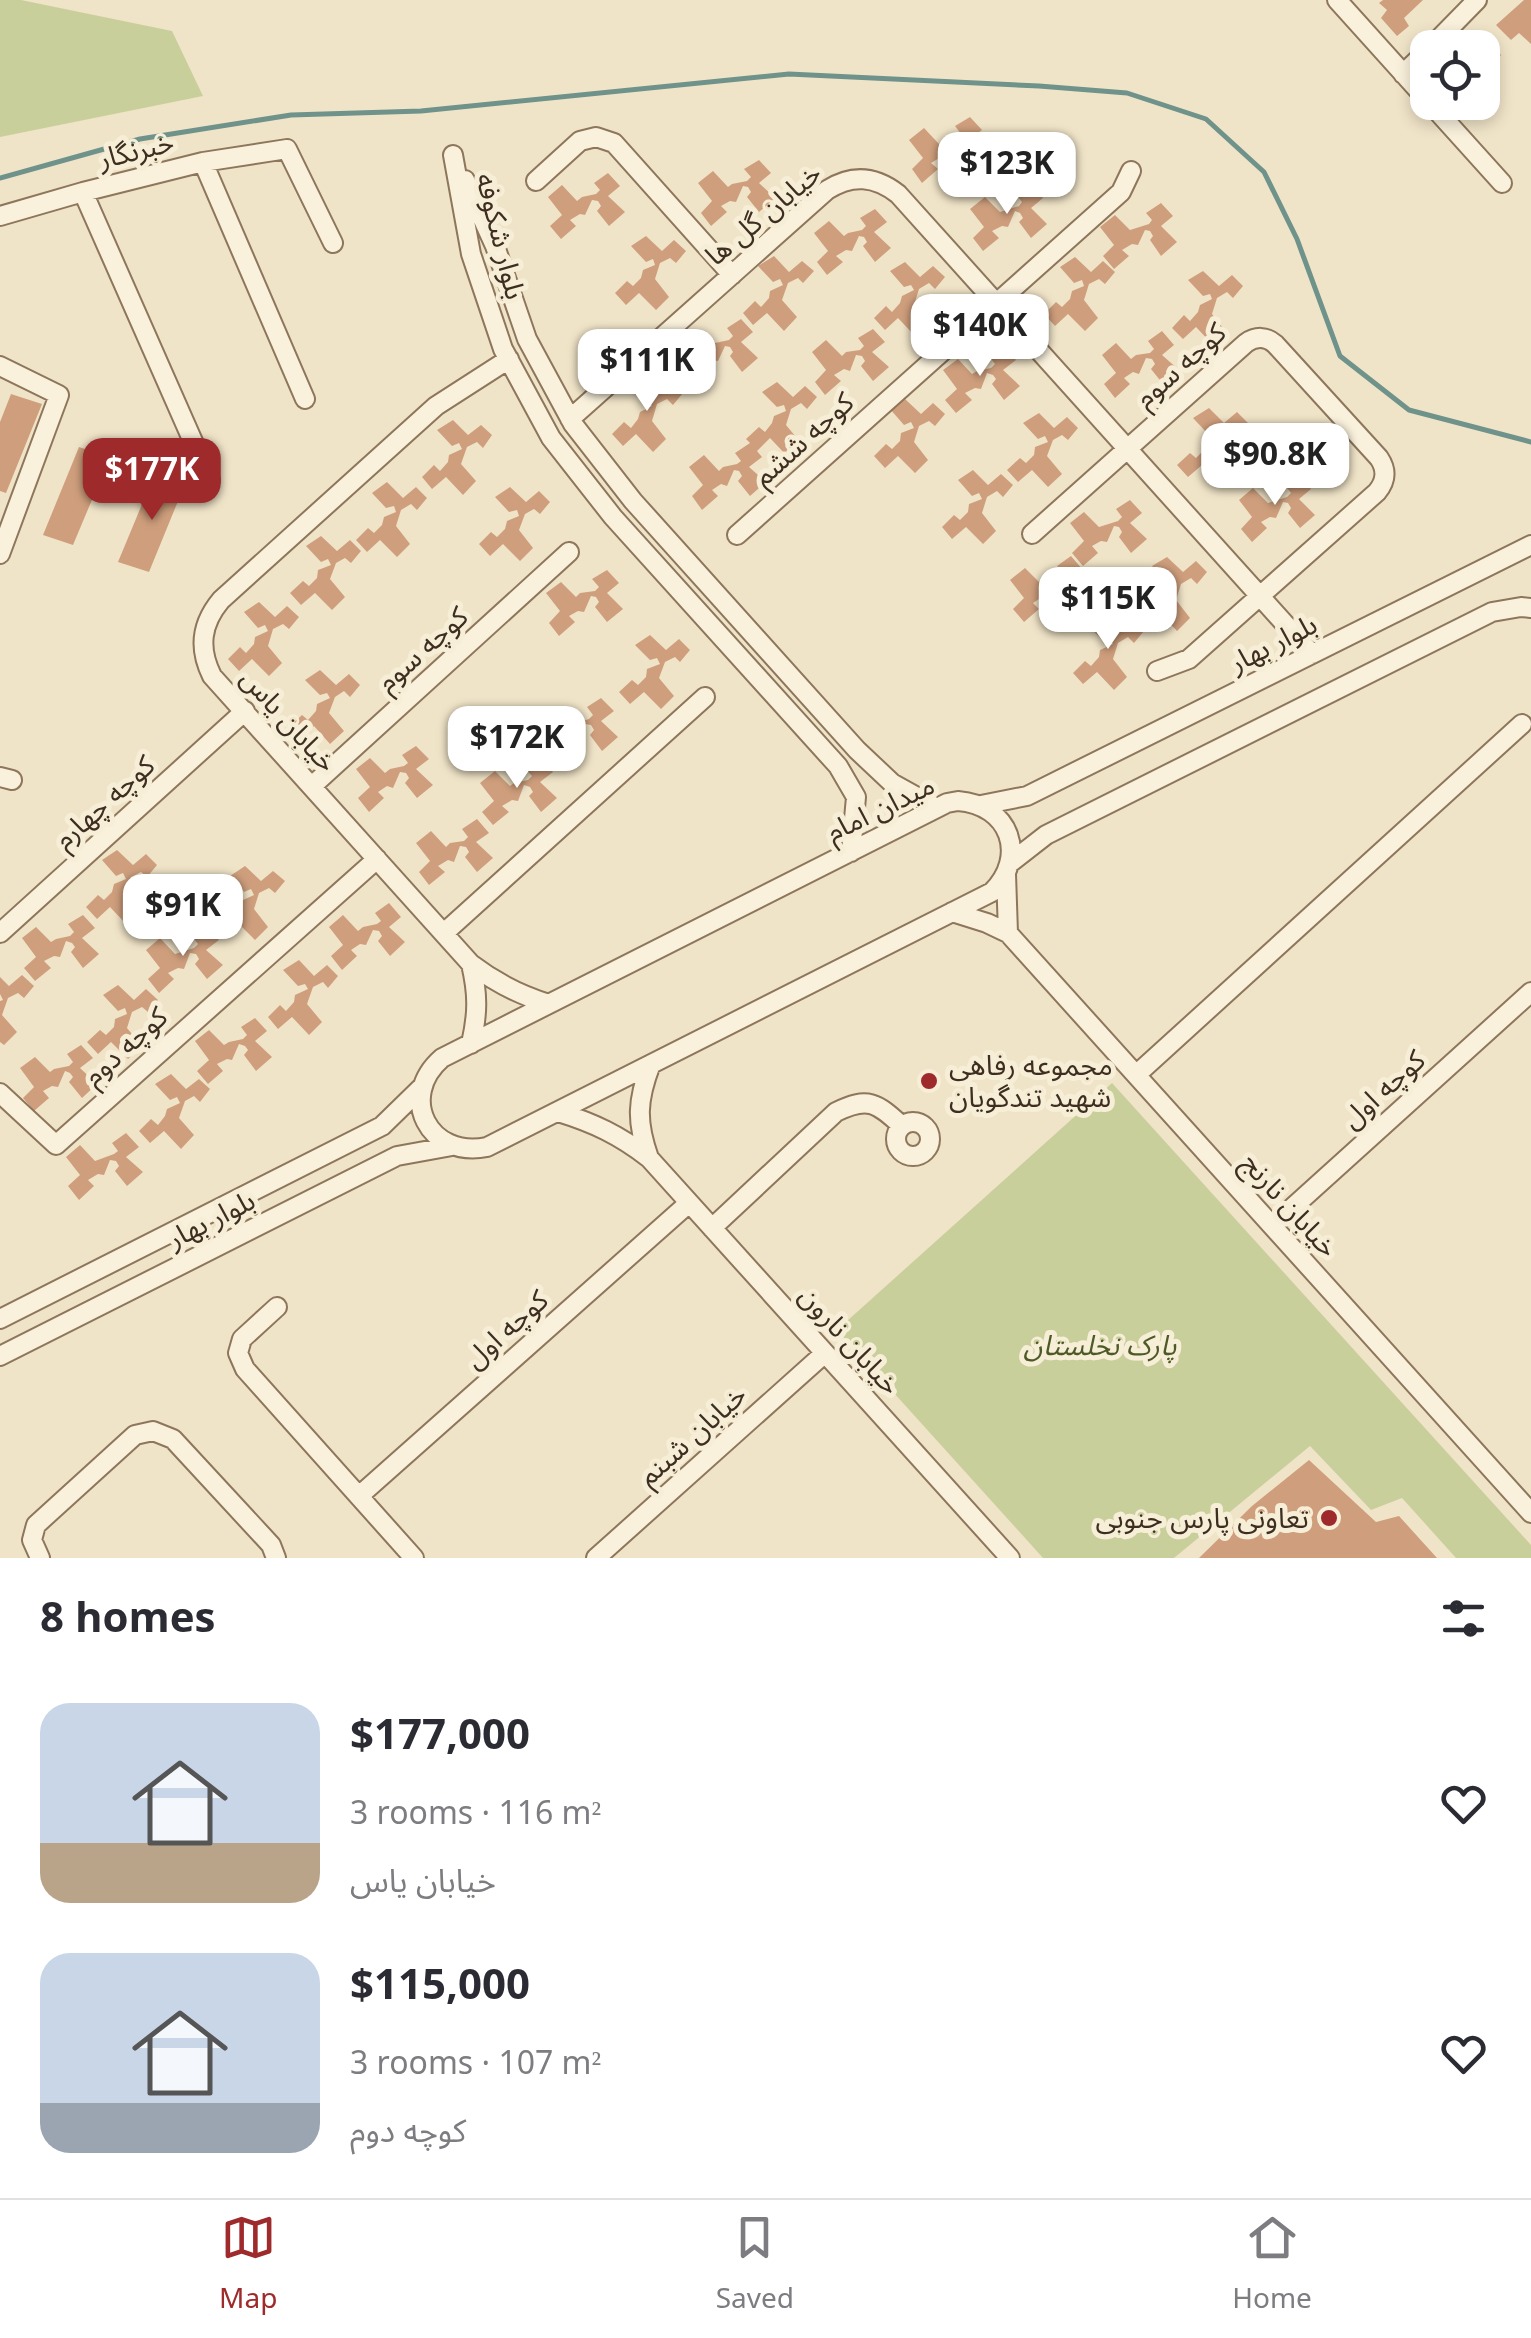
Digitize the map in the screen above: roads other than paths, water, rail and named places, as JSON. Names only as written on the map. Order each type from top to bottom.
[{"type":"street","points":[[1337,0],[1410,82]]},
{"type":"street","points":[[1446,30],[1477,0]]},
{"type":"street","points":[[1403,74],[1410,67]]},
{"type":"street","points":[[1444,120],[1502,184]]},
{"type":"street","points":[[536,181],[580,141],[596,137],[614,143],[732,275]]},
{"type":"street","name":"خبرنگار","points":[[0,216],[204,162],[288,149],[333,243]]},
{"type":"street","name":"بلوار شکوفه","points":[[851,852],[856,796],[838,766],[613,517],[552,438],[509,360],[471,254],[453,155],[496,246],[526,339],[570,419],[633,500],[857,750],[892,783],[937,808]]},
{"type":"street","points":[[204,162],[305,400]]},
{"type":"street","name":"کوچه ششم","points":[[737,535],[1120,192],[1130,172]]},
{"type":"street","name":"خیابان گل ها","points":[[570,419],[827,190],[838,183],[863,178],[876,180],[898,194],[1312,654]]},
{"type":"street","points":[[83,192],[210,480]]},
{"type":"street","name":"کوچه سوم","points":[[1127,449],[1250,340],[1263,338],[1274,344],[1379,458],[1384,478],[1377,492],[1260,596]]},
{"type":"street","name":"خیابان یاس","points":[[509,360],[436,406],[212,611],[202,636],[202,650],[212,676],[471,964],[494,982],[548,1004]]},
{"type":"street","points":[[0,366],[59,396],[0,554]]},
{"type":"street","points":[[1032,534],[1127,449]]},
{"type":"street","name":"بلوار بهار","points":[[981,806],[1027,796],[1531,545]]},
{"type":"street","name":"کوچه سوم","points":[[312,786],[570,552]]},
{"type":"street","points":[[1157,671],[1189,659],[1260,596]]},
{"type":"street","points":[[422,1087],[420,1099],[426,1122],[441,1140],[463,1150],[487,1148],[992,892],[1008,869],[1046,835],[1492,612],[1531,608]]},
{"type":"street","points":[[444,933],[704,698]]},
{"type":"street","name":"کوچه چهارم","points":[[0,934],[244,711]]},
{"type":"street","points":[[1136,1075],[1522,724]]},
{"type":"street","name":"میدان امام","points":[[422,1087],[442,1058],[937,808],[958,801],[981,806]]},
{"type":"street","points":[[952,912],[1008,933],[1010,840],[999,819],[981,806]]},
{"type":"street","points":[[0,1102],[43,1144],[56,1145],[67,1140],[377,858]]},
{"type":"street","name":"خیابان نارنج","points":[[1008,933],[1531,1513]]},
{"type":"street","points":[[471,964],[477,990],[477,1018],[471,1044]]},
{"type":"street","name":"کوچه اول","points":[[1272,1226],[1531,992]]},
{"type":"street","points":[[649,1158],[638,1111],[651,1064]]},
{"type":"street","name":"بلوار بهار","points":[[0,1319],[382,1126],[422,1087]]},
{"type":"street","points":[[0,1093],[56,1145]]},
{"type":"street","points":[[712,1228],[836,1112],[857,1102],[882,1108],[902,1126]]},
{"type":"street","name":"خیابان نارون","points":[[558,1112],[591,1122],[649,1158],[1010,1558]]},
{"type":"street","name":"بلوار بهار","points":[[0,1356],[396,1156],[452,1146]]},
{"type":"street","name":"کوچه اول","points":[[359,1496],[689,1202]]},
{"type":"street","points":[[277,1307],[242,1339],[238,1353],[245,1369],[414,1558]]},
{"type":"street","name":"خیابان شبنم","points":[[596,1558],[825,1353]]},
{"type":"street","points":[[40,1558],[32,1540],[36,1525],[135,1436],[153,1431],[173,1439],[270,1545],[276,1558]]},
{"type":"waterway","points":[[0,178],[140,139],[291,115],[421,111],[789,74],[1127,93],[1206,119],[1264,172],[1297,239],[1340,356],[1409,410],[1531,442]]},
{"type":"place","name":"مجموعه رفاهی شهید تندگویان","points":[[929,1081]]},
{"type":"place","name":"تعاونی پارس جنوبی","points":[[1329,1518]]},
{"type":"park label","name":"پارک نخلستان","points":[[1100,1345]]}]
